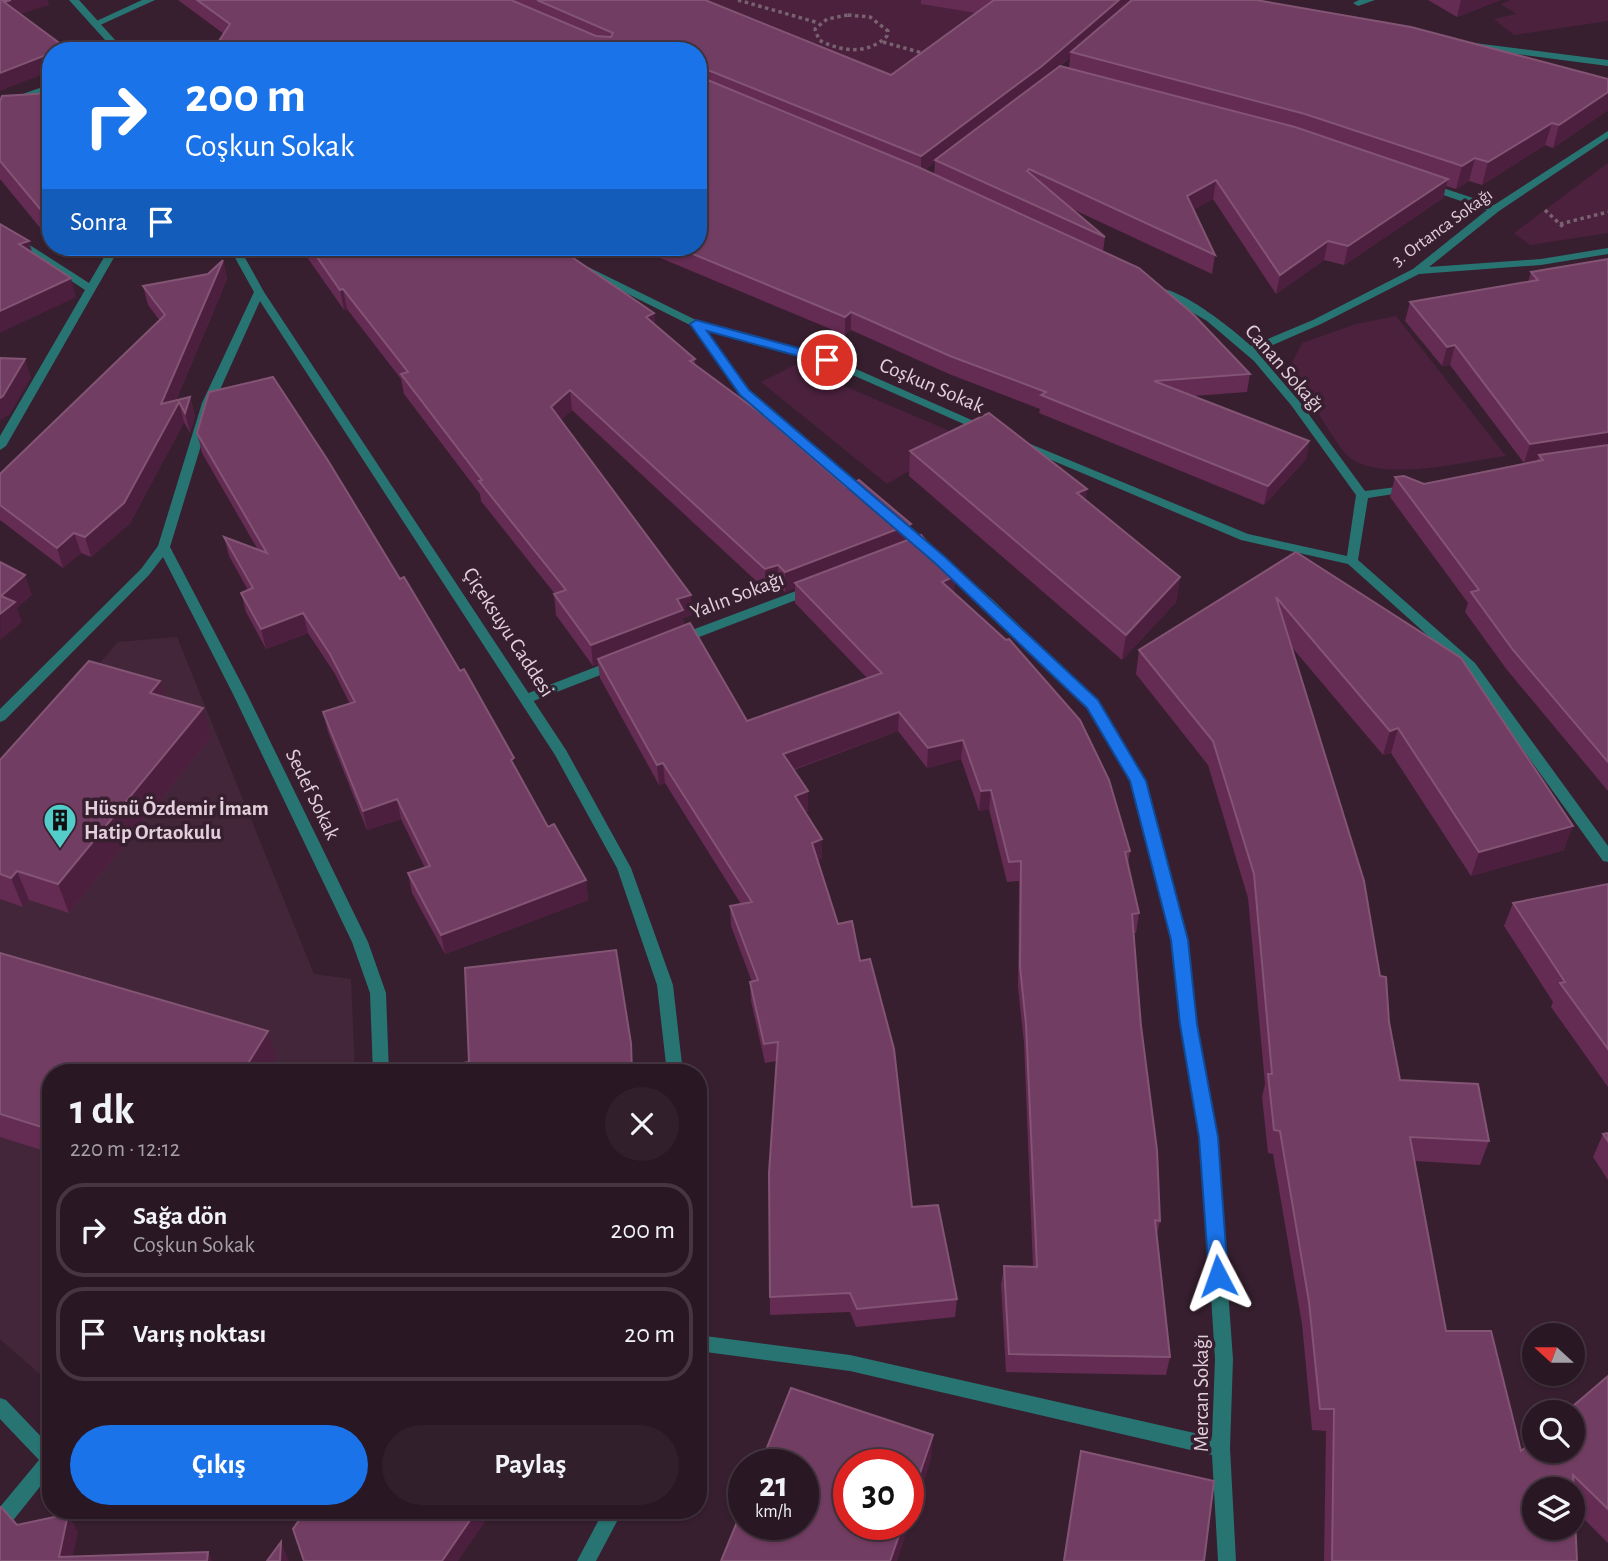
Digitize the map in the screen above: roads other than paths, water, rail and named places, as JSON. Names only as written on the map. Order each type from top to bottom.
[{"type":"street","points":[[74,0],[111,42]]},
{"type":"street","points":[[94,24],[150,0]]},
{"type":"street","points":[[1358,3],[1370,0]]},
{"type":"street","points":[[1461,44],[1608,63]]},
{"type":"street","points":[[0,105],[42,90]]},
{"type":"street","name":"3. Ortanca Sokağı","points":[[1250,351],[1317,322],[1417,271],[1495,209],[1608,134]]},
{"type":"street","points":[[1420,184],[1495,209]]},
{"type":"street","points":[[0,229],[92,290]]},
{"type":"street","points":[[1417,271],[1541,262],[1608,251]]},
{"type":"street","points":[[0,446],[110,256]]},
{"type":"street","name":"Çiçeksuyu Caddesi","points":[[239,256],[259,292],[561,753],[624,868],[665,985],[674,1064]]},
{"type":"street","name":"Coşkun Sokak","points":[[576,264],[696,324],[827,360],[994,433]]},
{"type":"street","name":"Canan Sokağı","points":[[1144,282],[1217,323],[1250,351],[1362,495]]},
{"type":"street","points":[[0,717],[145,572],[164,547],[208,403],[259,292]]},
{"type":"street","name":"Mercan Sokağı","points":[[696,324],[744,393],[879,509],[917,548],[1093,704],[1138,781],[1179,940],[1189,1024],[1209,1137],[1224,1359],[1221,1448],[1227,1561]]},
{"type":"street","points":[[1006,438],[1104,481],[1245,537],[1352,561],[1470,666],[1608,857]]},
{"type":"street","points":[[1352,561],[1362,495],[1429,485]]},
{"type":"street","name":"Sedef Sokak","points":[[164,547],[240,694],[360,942],[378,993],[381,1064]]},
{"type":"street","name":"Yalın Sokağı","points":[[667,645],[821,585]]},
{"type":"street","points":[[526,699],[629,659]]},
{"type":"street","points":[[707,1344],[850,1363],[1221,1448]]},
{"type":"street","points":[[0,1406],[42,1450]]},
{"type":"street","points":[[0,1522],[42,1471]]},
{"type":"street","points":[[586,1561],[609,1519]]},
{"type":"place","name":"Hüsnü Özdemir İmam Hatip Ortaokulu","points":[[60,850]]}]
